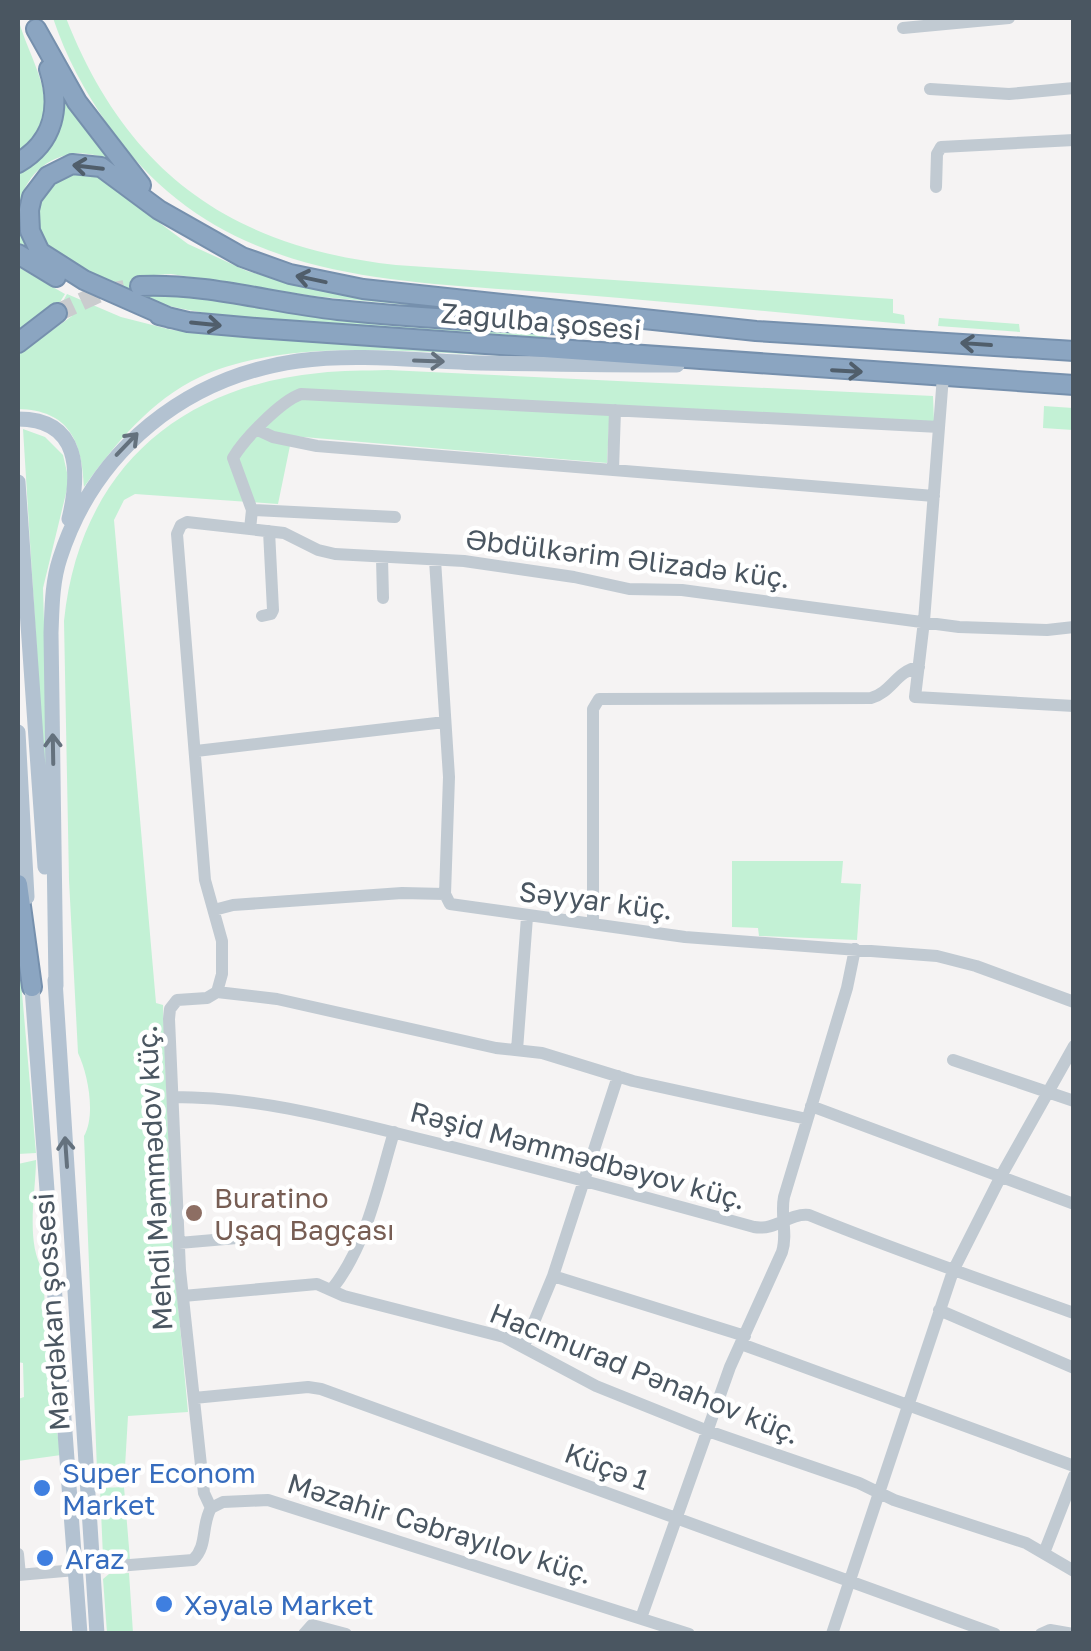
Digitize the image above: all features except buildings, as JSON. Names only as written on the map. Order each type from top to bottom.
[{"type":"highway","points":[[18,163],[46,136],[56,104],[54,84],[34,23]]},
{"type":"highway","points":[[34,23],[77,102],[123,164],[152,196],[199,234]]},
{"type":"highway","points":[[170,318],[103,290],[48,259],[34,242],[30,232],[32,198],[58,169],[92,164],[109,170],[160,210],[262,266],[347,286],[756,330],[1074,351]]},
{"type":"highway","name":"Zağulba şosesi","points":[[18,257],[110,301],[170,318],[256,328],[751,365],[1074,385]]},
{"type":"highway","points":[[140,286],[198,287],[382,314],[652,330],[756,330]]},
{"type":"highway","points":[[18,343],[57,313]]},
{"type":"highway","points":[[18,884],[32,987]]},
{"type":"main road","points":[[60,558],[88,494],[124,446],[170,408],[246,372],[296,361],[368,358],[751,365]]},
{"type":"main road","points":[[18,419],[45,424],[66,440],[72,451],[76,482],[60,558],[51,633],[56,986]]},
{"type":"main road","points":[[18,482],[56,986]]},
{"type":"main road","name":"Mərdəkan şossesi","points":[[18,732],[32,987],[84,1569],[97,1634]]},
{"type":"main road","name":"Mərdəkan şossesi","points":[[56,986],[84,1569],[80,1634]]},
{"type":"street","points":[[902,28],[1009,18]]},
{"type":"street","points":[[930,88],[1017,94],[1074,88]]},
{"type":"street","points":[[936,187],[937,154],[941,147],[1074,140]]},
{"type":"street","points":[[942,376],[915,697],[1074,706]]},
{"type":"street","points":[[250,529],[252,510],[234,458],[287,401],[301,394],[939,427]]},
{"type":"street","points":[[613,470],[615,410]]},
{"type":"street","points":[[258,430],[317,446],[934,496]]},
{"type":"street","points":[[252,510],[395,517]]},
{"type":"street","name":"Əbdülkərim Əlizadə küç.","points":[[196,751],[178,534],[180,525],[187,522],[269,530],[291,535],[326,553],[435,560],[574,577],[629,589],[682,590],[976,628],[1074,628]]},
{"type":"street","points":[[262,616],[273,610],[269,530]]},
{"type":"street","points":[[382,558],[383,598]]},
{"type":"street","points":[[214,910],[270,902],[445,894],[449,777],[435,560]]},
{"type":"street","points":[[593,924],[592,709],[599,699],[871,698],[885,691],[904,670],[918,667]]},
{"type":"street","points":[[445,722],[196,751],[205,880],[222,941],[222,974],[217,992],[277,998],[462,1041],[555,1056],[618,1076],[809,1112],[1074,1204]]},
{"type":"street","name":"Səyyar küç.","points":[[445,894],[456,906],[526,917],[717,941],[957,960],[1074,1002]]},
{"type":"street","points":[[516,1050],[526,917]]},
{"type":"street","points":[[641,1618],[743,1340],[782,1252],[786,1239],[782,1206],[855,949]]},
{"type":"street","name":"Mehdi Məmmədov küç.","points":[[211,1508],[204,1494],[183,1296],[170,1010],[177,1000],[208,998],[217,992]]},
{"type":"street","points":[[832,1634],[953,1271],[1000,1176],[1074,1046]]},
{"type":"street","points":[[953,1060],[1074,1100]]},
{"type":"street","points":[[524,1346],[553,1276],[618,1076]]},
{"type":"street","name":"Rəşid Məmmədbəyov küç.","points":[[173,1096],[259,1101],[584,1180],[754,1227],[773,1228],[800,1214],[809,1216],[1074,1313]]},
{"type":"street","points":[[332,1289],[363,1233],[394,1132]]},
{"type":"street","points":[[179,1243],[238,1238]]},
{"type":"street","points":[[553,1276],[743,1340],[907,1406],[1074,1466]]},
{"type":"street","name":"Hacımurad Pənahov küç.","points":[[183,1296],[318,1284],[344,1296],[504,1337],[580,1379],[708,1431],[998,1532],[1074,1571]]},
{"type":"street","points":[[939,1310],[1074,1368]]},
{"type":"street","name":"Küçə 1","points":[[194,1398],[321,1389],[995,1634]]},
{"type":"street","points":[[1044,1553],[1074,1476]]},
{"type":"street","name":"Məzahir Cəbrayılov küç.","points":[[211,1508],[242,1500],[276,1502],[689,1634]]},
{"type":"street","points":[[18,1554],[19,1575],[193,1560],[204,1544],[211,1508]]},
{"type":"street","points":[[304,1634],[312,1625],[346,1634]]},
{"type":"street","points":[[1041,1634],[1050,1630],[1073,1634]]},
{"type":"green space","points":[[18,18],[38,71],[45,105],[34,138],[18,154]]},
{"type":"green space","points":[[53,18],[66,18],[91,72],[120,119],[154,160],[192,193],[235,220],[283,241],[337,256],[396,265],[893,299],[893,313],[904,315],[905,324],[377,277],[316,265],[258,246],[203,218],[153,178],[91,99]]},
{"type":"green space","points":[[65,98],[107,158],[82,153],[67,155],[39,169],[29,181],[19,208],[19,223],[30,252],[18,243],[18,170],[57,133]]},
{"type":"green space","points":[[80,169],[105,174],[188,244],[247,271],[309,288],[533,314],[531,317],[313,296],[171,274],[138,276],[139,297],[186,293],[331,319],[547,334],[547,339],[277,323],[188,310],[141,298],[112,288],[58,260],[40,242],[33,221],[38,197],[50,181]]},
{"type":"green space","points":[[18,267],[65,294],[60,302],[18,332]]},
{"type":"green space","points":[[67,294],[121,317],[172,330],[511,356],[353,350],[272,356],[235,364],[200,377],[150,411],[121,439],[84,487],[80,456],[69,431],[50,415],[18,409],[18,355],[72,316],[62,303]]},
{"type":"green space","points":[[939,318],[1019,324],[1020,332],[938,326]]},
{"type":"green space","points":[[388,370],[933,396],[934,422],[610,405],[607,463],[292,436],[278,504],[135,494],[124,500],[114,520],[156,1003],[163,1005],[173,1251],[188,1412],[128,1416],[125,1467],[97,1470],[84,1136],[90,1106],[78,1053],[69,880],[64,621],[73,569],[90,523],[113,482],[143,448],[179,419],[220,397],[267,382],[328,372]]},
{"type":"green space","points":[[1044,406],[1073,408],[1073,430],[1043,428]]},
{"type":"green space","points":[[23,429],[45,437],[63,455],[69,481],[43,588],[48,761],[45,784]]},
{"type":"green space","points":[[732,861],[843,861],[841,883],[861,884],[857,940],[759,936],[758,928],[732,927]]},
{"type":"green space","points":[[18,947],[36,1153],[18,1154]]},
{"type":"green space","points":[[36,1160],[34,1246],[43,1270],[49,1385],[61,1455],[18,1461],[18,1399],[24,1397],[23,1363],[18,1362],[18,1164]]},
{"type":"green space","points":[[124,1487],[130,1560],[110,1562],[103,1557],[100,1488]]},
{"type":"green space","points":[[129,1573],[133,1633],[107,1633],[103,1579],[109,1574]]},
{"type":"tunnel","points":[[57,313],[98,294],[140,286]]},
{"type":"place","name":"Buratino Uşaq Bağçası","points":[[194,1213]]},
{"type":"place","name":"Super Econom Market","points":[[42,1488]]},
{"type":"place","name":"Araz","points":[[45,1558]]},
{"type":"place","name":"Xəyalə Market","points":[[164,1604]]}]
